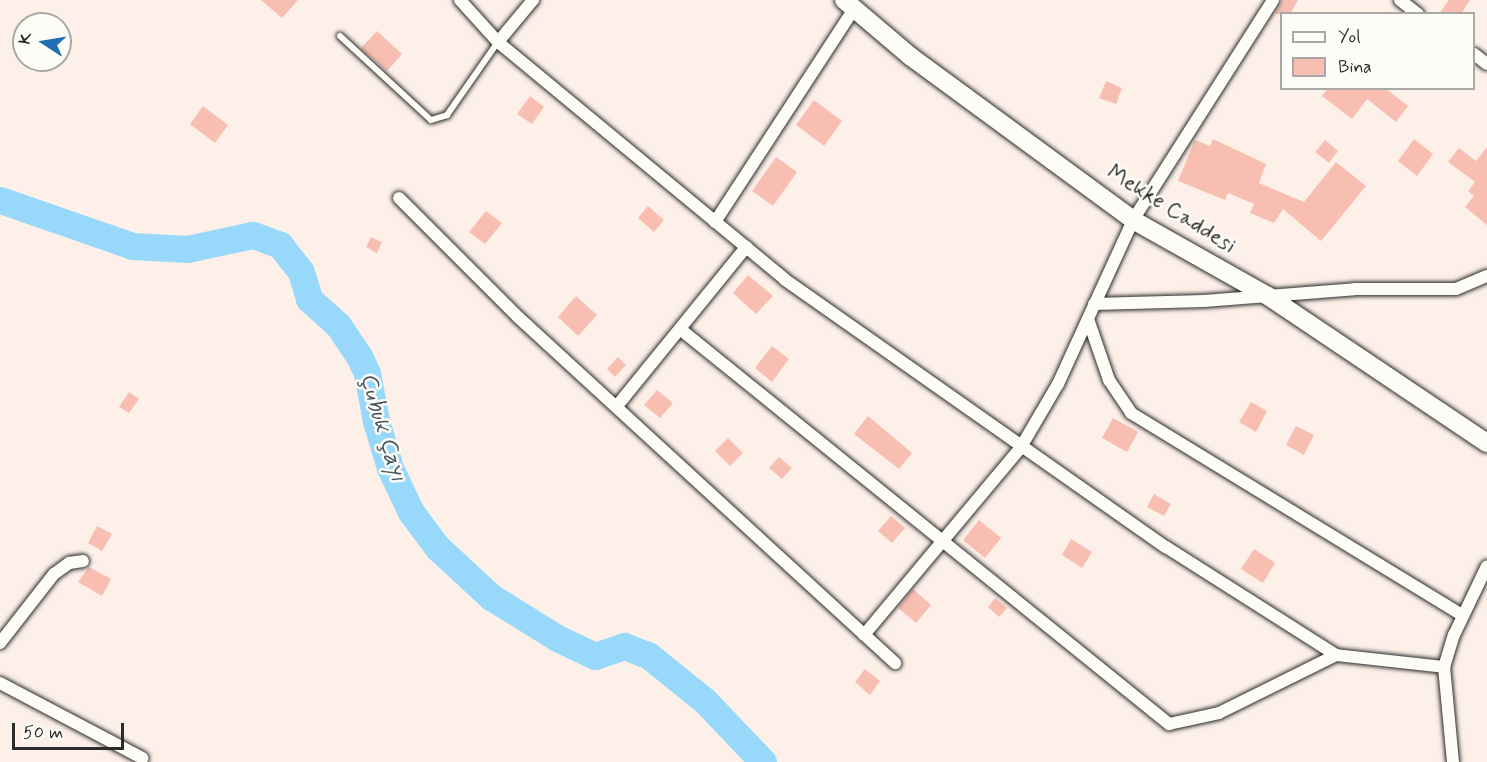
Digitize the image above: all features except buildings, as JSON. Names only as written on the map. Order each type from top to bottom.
[{"type":"street","points":[[460,0],[498,42],[784,279],[1166,547],[1336,655],[1444,667]]},
{"type":"street","points":[[498,42],[533,0]]},
{"type":"street","points":[[864,634],[943,544],[1021,447],[1058,384],[1133,220],[1273,0]]},
{"type":"street","points":[[1400,0],[1415,12]]},
{"type":"street","points":[[715,222],[849,4]]},
{"type":"street","name":"Mekke Caddesi","points":[[849,4],[910,56],[1133,220],[1268,296],[1487,442]]},
{"type":"street","points":[[399,198],[518,317],[895,663]]},
{"type":"street","points":[[617,406],[746,247]]},
{"type":"street","points":[[1094,304],[1268,296],[1355,289],[1456,289],[1487,276]]},
{"type":"street","points":[[1088,319],[1109,380],[1131,412],[1462,615]]},
{"type":"street","points":[[680,329],[943,544],[1169,724],[1219,713],[1336,655]]},
{"type":"street","points":[[0,643],[54,574],[69,563],[83,561]]},
{"type":"street","points":[[1453,762],[1444,667],[1462,615],[1487,566]]},
{"type":"street","points":[[0,683],[142,758]]},
{"type":"lane","points":[[339,36],[431,120],[447,115],[498,42]]},
{"type":"waterway","name":"Çubuk Çayı","points":[[0,200],[133,246],[187,249],[253,235],[280,245],[301,272],[309,299],[338,325],[359,356],[367,373],[376,421],[390,468],[411,512],[437,547],[491,597],[557,638],[595,656],[624,646],[648,655],[705,701],[763,762]]}]
